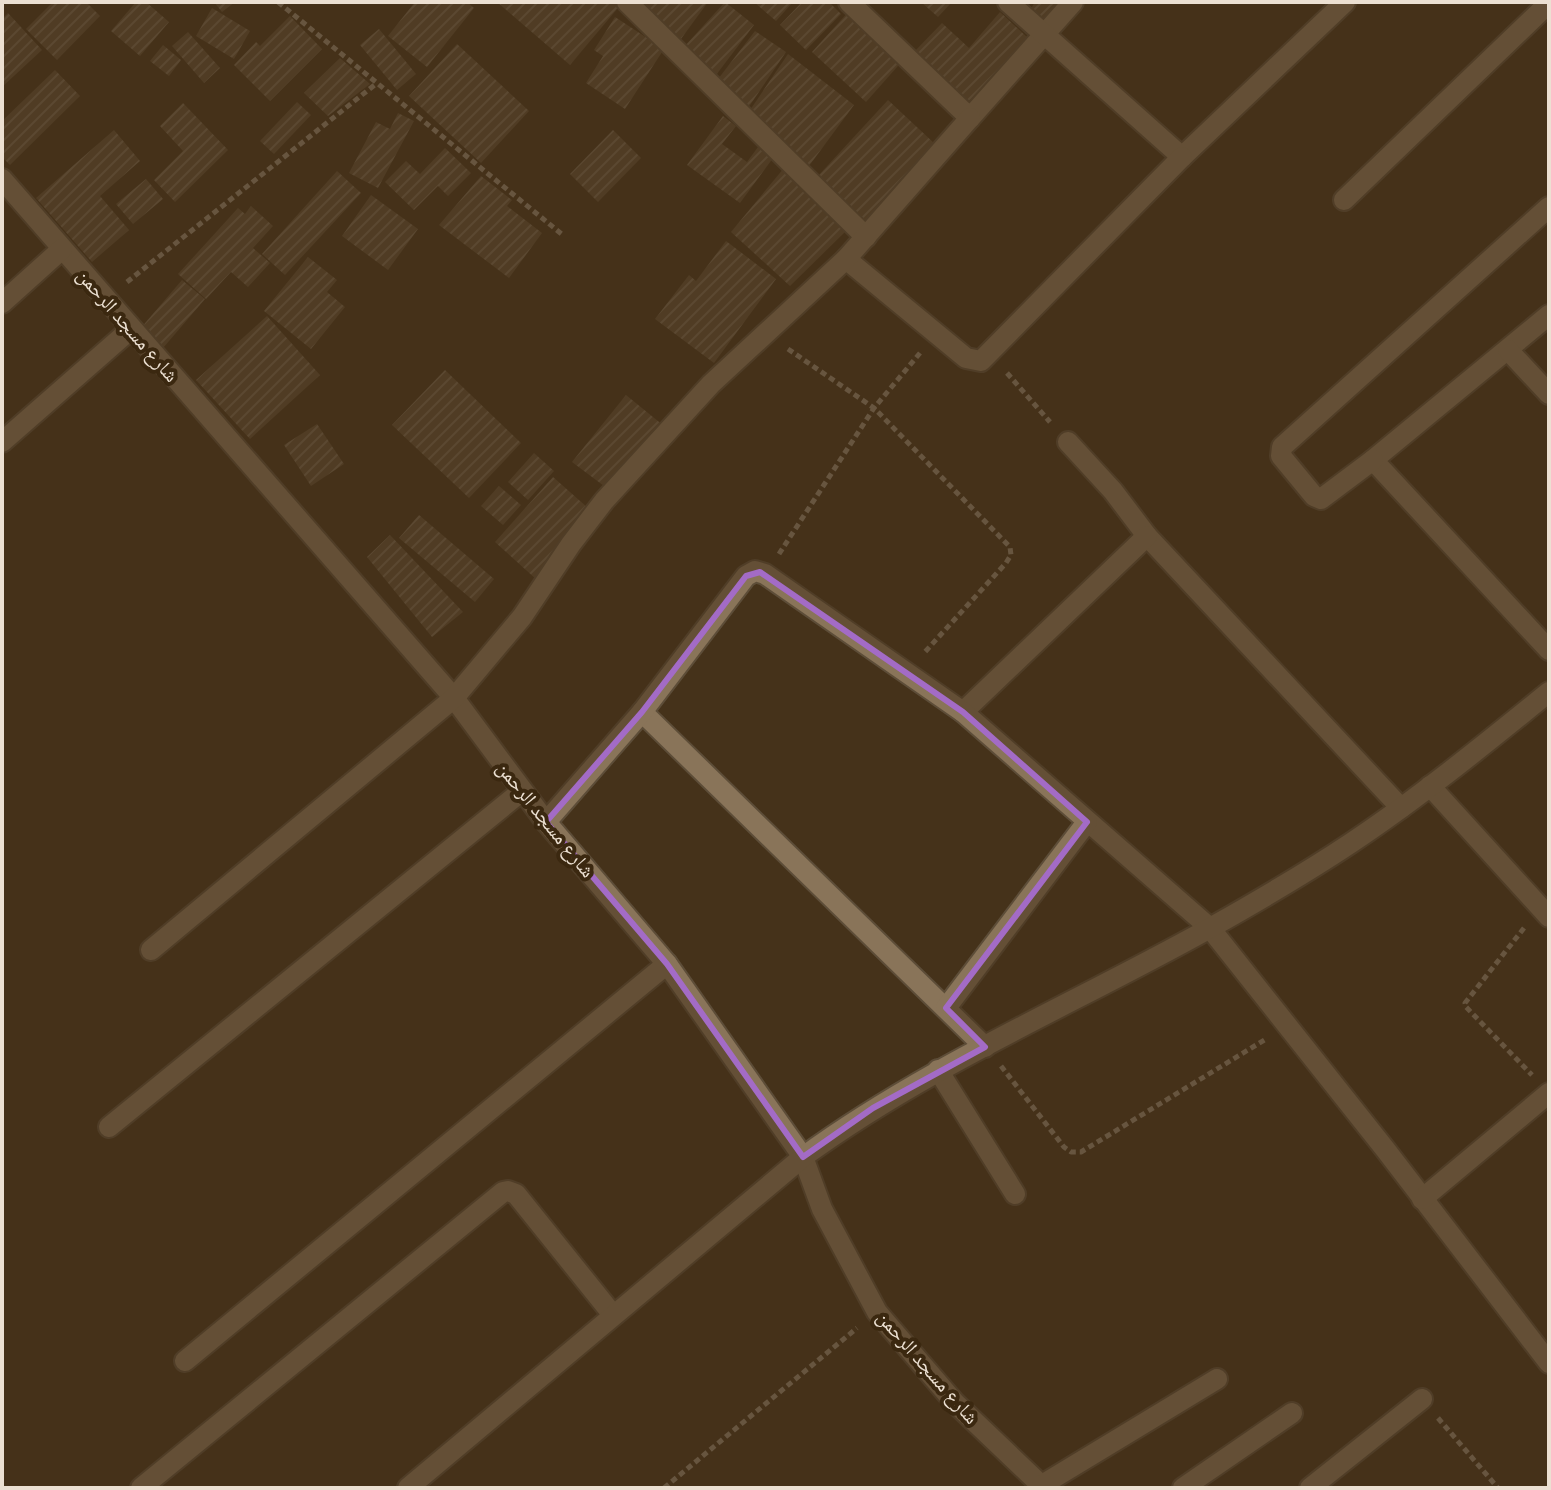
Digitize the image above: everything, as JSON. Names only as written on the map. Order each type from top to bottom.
[{"type":"street","points":[[627,2],[866,237]]},
{"type":"street","points":[[849,2],[970,118]]},
{"type":"street","points":[[1008,2],[1182,157]]},
{"type":"street","points":[[151,950],[454,698],[522,617],[604,501],[711,384],[846,259],[1073,2]]},
{"type":"street","points":[[846,259],[936,334],[974,362],[981,361],[1182,157],[1345,2]]},
{"type":"street","points":[[1344,200],[1549,3]]},
{"type":"street","name":"شارع مسجد الرحمن","points":[[2,179],[454,698],[546,822],[667,964],[803,1157],[822,1209],[877,1312],[955,1403],[1043,1486]]},
{"type":"street","points":[[1549,207],[1282,447],[1281,456],[1314,496],[1321,499],[1549,315]]},
{"type":"street","points":[[2,303],[62,249]]},
{"type":"street","points":[[2,442],[131,329]]},
{"type":"street","points":[[1508,350],[1549,394]]},
{"type":"street","points":[[1068,442],[1113,491],[1147,536],[1401,808]]},
{"type":"street","points":[[1373,460],[1549,650]]},
{"type":"street","points":[[963,712],[1147,536]]},
{"type":"street","points":[[546,822],[642,712],[746,576],[755,571],[765,574],[963,712],[1210,928],[1549,1363]]},
{"type":"street","points":[[408,1488],[803,1157],[873,1108],[938,1070],[1210,928],[1349,844],[1430,786],[1549,692]]},
{"type":"street","points":[[642,712],[985,1047]]},
{"type":"street","points":[[1430,786],[1544,912]]},
{"type":"street","points":[[109,1127],[522,791]]},
{"type":"street","points":[[946,1008],[1087,822]]},
{"type":"street","points":[[185,1361],[667,964]]},
{"type":"street","points":[[938,1070],[1015,1194]]},
{"type":"street","points":[[1422,1199],[1544,1087]]},
{"type":"street","points":[[141,1488],[503,1192],[516,1194],[613,1315]]},
{"type":"street","points":[[1043,1486],[1217,1379]]},
{"type":"street","points":[[1310,1488],[1422,1399]]},
{"type":"street","points":[[1183,1488],[1292,1413]]},
{"type":"path","points":[[278,2],[564,236]]},
{"type":"path","points":[[105,299],[377,83]]},
{"type":"path","points":[[765,333],[874,408],[1010,547],[1011,555],[1006,563],[907,672]]},
{"type":"path","points":[[765,574],[874,408],[936,334]]},
{"type":"path","points":[[990,354],[1068,442]]},
{"type":"path","points":[[1544,912],[1465,1003],[1544,1087]]},
{"type":"path","points":[[985,1047],[1064,1147],[1071,1152],[1081,1152],[1287,1026]]},
{"type":"path","points":[[664,1488],[877,1312]]},
{"type":"path","points":[[1422,1399],[1498,1488]]},
{"type":"highlighted area","points":[[760,572],[963,712],[1087,822],[946,1008],[985,1047],[873,1108],[803,1157],[667,964],[546,822],[642,712],[746,576]]},
{"type":"building","points":[[53,2],[86,2],[100,16],[57,60],[26,29]]},
{"type":"building","points":[[136,2],[146,2],[169,22],[140,56],[111,31]]},
{"type":"building","points":[[214,2],[235,2],[222,12]]},
{"type":"building","points":[[415,2],[467,2],[474,8],[427,67],[388,36]]},
{"type":"building","points":[[497,2],[623,2],[570,65]]},
{"type":"building","points":[[634,2],[708,2],[678,43]]},
{"type":"building","points":[[725,2],[754,25],[713,79],[683,48]]},
{"type":"building","points":[[754,2],[793,2],[776,21]]},
{"type":"building","points":[[802,2],[829,2],[841,14],[806,50],[780,25]]},
{"type":"building","points":[[921,2],[952,2],[938,17]]},
{"type":"building","points":[[1035,2],[1067,2],[1043,28],[1027,15]]},
{"type":"building","points":[[212,8],[250,31],[234,59],[196,36]]},
{"type":"building","points":[[851,9],[905,58],[866,102],[812,52]]},
{"type":"building","points":[[1000,12],[1028,38],[970,106],[914,52],[942,23],[969,48]]},
{"type":"building","points":[[8,13],[42,50],[2,87],[2,19]]},
{"type":"building","points":[[290,16],[322,49],[270,101],[234,65],[256,42],[260,46]]},
{"type":"building","points":[[615,17],[664,49],[625,109],[586,83],[603,56],[594,50]]},
{"type":"building","points":[[379,29],[416,74],[397,90],[360,45]]},
{"type":"building","points":[[755,31],[786,52],[746,111],[715,83]]},
{"type":"building","points":[[188,32],[220,68],[204,83],[172,46]]},
{"type":"building","points":[[457,44],[529,111],[481,163],[409,96]]},
{"type":"building","points":[[163,45],[181,60],[169,76],[150,61]]},
{"type":"building","points":[[788,54],[854,105],[806,170],[748,113]]},
{"type":"building","points":[[340,58],[370,84],[328,116],[304,93]]},
{"type":"building","points":[[55,70],[80,96],[10,165],[2,157],[2,121]]},
{"type":"building","points":[[888,100],[935,144],[867,227],[817,177]]},
{"type":"building","points":[[297,102],[311,115],[274,154],[260,141]]},
{"type":"building","points":[[183,103],[228,150],[175,202],[154,180],[183,151],[160,126]]},
{"type":"building","points":[[398,113],[414,121],[378,188],[349,173],[376,122],[390,129]]},
{"type":"building","points":[[723,116],[736,126],[722,144],[747,162],[758,147],[773,158],[740,203],[687,165]]},
{"type":"building","points":[[114,130],[140,161],[100,196],[129,230],[92,262],[36,198]]},
{"type":"building","points":[[613,130],[641,158],[598,202],[570,174]]},
{"type":"building","points":[[445,148],[471,173],[448,196],[438,186],[414,210],[385,182],[406,161],[420,174]]},
{"type":"building","points":[[784,168],[847,230],[790,286],[731,232]]},
{"type":"building","points":[[337,171],[361,193],[285,275],[262,254]]},
{"type":"building","points":[[481,176],[512,200],[507,206],[542,233],[509,278],[439,225]]},
{"type":"building","points":[[146,179],[163,199],[133,224],[116,204]]},
{"type":"building","points":[[371,195],[418,229],[388,270],[342,236]]},
{"type":"building","points":[[251,206],[273,226],[253,248],[270,263],[248,287],[231,272],[206,299],[178,274],[238,208],[245,214]]},
{"type":"building","points":[[726,241],[776,279],[714,363],[655,319],[689,275],[696,281]]},
{"type":"building","points":[[308,257],[337,280],[327,292],[345,307],[311,349],[264,311]]},
{"type":"building","points":[[182,280],[205,299],[163,348],[140,329]]},
{"type":"building","points":[[267,316],[320,375],[250,439],[196,380]]},
{"type":"building","points":[[445,370],[521,443],[469,498],[392,425]]},
{"type":"building","points":[[626,395],[664,426],[608,489],[572,462]]},
{"type":"building","points":[[317,424],[344,464],[311,486],[284,445]]},
{"type":"building","points":[[534,453],[554,471],[528,500],[508,482]]},
{"type":"building","points":[[553,477],[588,508],[537,580],[495,542]]},
{"type":"building","points":[[499,486],[521,505],[503,525],[481,506]]},
{"type":"building","points":[[419,515],[494,579],[475,602],[399,538]]},
{"type":"building","points":[[390,535],[463,612],[432,637],[367,557]]}]
